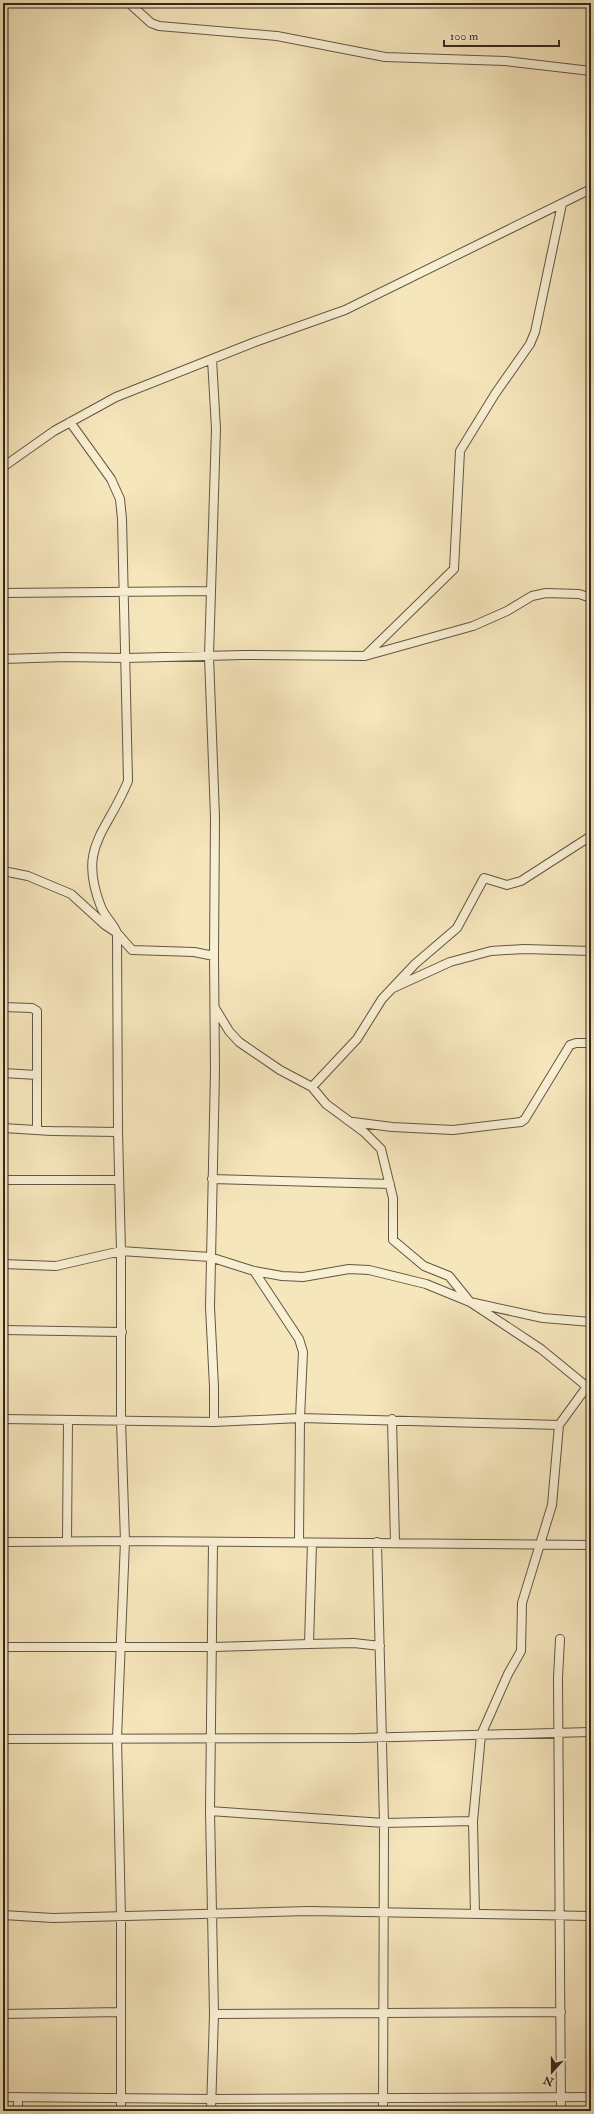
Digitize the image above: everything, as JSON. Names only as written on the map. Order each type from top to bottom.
[{"type":"street","points":[[129,3],[151,23],[157,25],[277,36],[385,57],[505,61],[591,71]]},
{"type":"street","points":[[3,467],[70,422],[116,397],[212,359],[345,310],[562,204],[591,188]]},
{"type":"street","points":[[365,656],[454,569],[460,451],[495,394],[530,344],[535,332],[562,204]]},
{"type":"street","points":[[212,359],[216,429],[209,656],[215,817],[215,1071],[210,1257],[214,1422]]},
{"type":"street","points":[[70,422],[111,479],[120,498],[122,519],[128,781],[120,800],[97,839],[91,860],[96,890],[102,909],[114,924],[117,934],[118,1132],[122,1332],[121,1421],[125,1541],[119,1646],[117,1738],[121,1916],[121,2111]]},
{"type":"street","points":[[3,593],[210,591]]},
{"type":"street","points":[[3,659],[306,655],[365,656],[473,626],[507,611],[532,596],[546,594],[579,594],[591,598]]},
{"type":"street","points":[[312,1087],[357,1039],[374,1008],[391,989],[415,964],[458,928],[484,878],[506,886],[521,881],[591,836]]},
{"type":"street","points":[[3,871],[28,876],[71,894],[100,921],[117,934],[132,950],[194,952],[214,956]]},
{"type":"street","points":[[391,989],[450,962],[491,951],[524,949],[591,951]]},
{"type":"street","points":[[3,1007],[32,1008],[37,1011],[37,1130]]},
{"type":"street","points":[[214,1007],[229,1031],[239,1042],[280,1070],[312,1087],[326,1104],[353,1122],[381,1149],[393,1198],[393,1240],[424,1266],[449,1276],[470,1302],[541,1349],[590,1386],[559,1425],[552,1505],[522,1603],[521,1651],[508,1674],[481,1735],[473,1821],[475,1914]]},
{"type":"street","points":[[353,1122],[392,1127],[453,1130],[521,1122],[570,1046],[576,1043],[591,1043]]},
{"type":"street","points":[[3,1073],[37,1075]]},
{"type":"street","points":[[3,1128],[118,1132]]},
{"type":"street","points":[[212,1179],[390,1184]]},
{"type":"street","points":[[3,1180],[119,1180]]},
{"type":"street","points":[[3,1264],[56,1266],[121,1251],[210,1257],[254,1271],[282,1276],[302,1277],[349,1269],[369,1270],[426,1284],[470,1302],[543,1318],[591,1322]]},
{"type":"street","points":[[254,1271],[299,1339],[303,1352],[300,1418],[299,1542]]},
{"type":"street","points":[[3,1330],[122,1332]]},
{"type":"street","points":[[3,1419],[214,1422],[300,1418],[392,1419],[559,1425]]},
{"type":"street","points":[[392,1419],[395,1543]]},
{"type":"street","points":[[68,1420],[68,1541]]},
{"type":"street","points":[[3,1542],[377,1542],[591,1545]]},
{"type":"street","points":[[211,2111],[214,2014],[210,1811],[212,1740],[213,1542]]},
{"type":"street","points":[[377,1542],[384,1822],[383,2111]]},
{"type":"street","points":[[308,1644],[312,1543]]},
{"type":"street","points":[[560,1639],[558,1733],[561,1916],[561,2111]]},
{"type":"street","points":[[3,1647],[212,1647],[354,1643],[380,1646]]},
{"type":"street","points":[[3,1739],[117,1738],[212,1740],[238,1737],[381,1737],[591,1732]]},
{"type":"street","points":[[210,1811],[384,1822],[473,1821]]},
{"type":"street","points":[[3,1915],[53,1918],[212,1913],[384,1912],[591,1916]]},
{"type":"street","points":[[3,2014],[120,2012]]},
{"type":"street","points":[[214,2014],[561,2012]]},
{"type":"street","points":[[3,2097],[211,2099],[591,2097]]},
{"type":"street","points":[[18,2097],[18,2111]]}]
